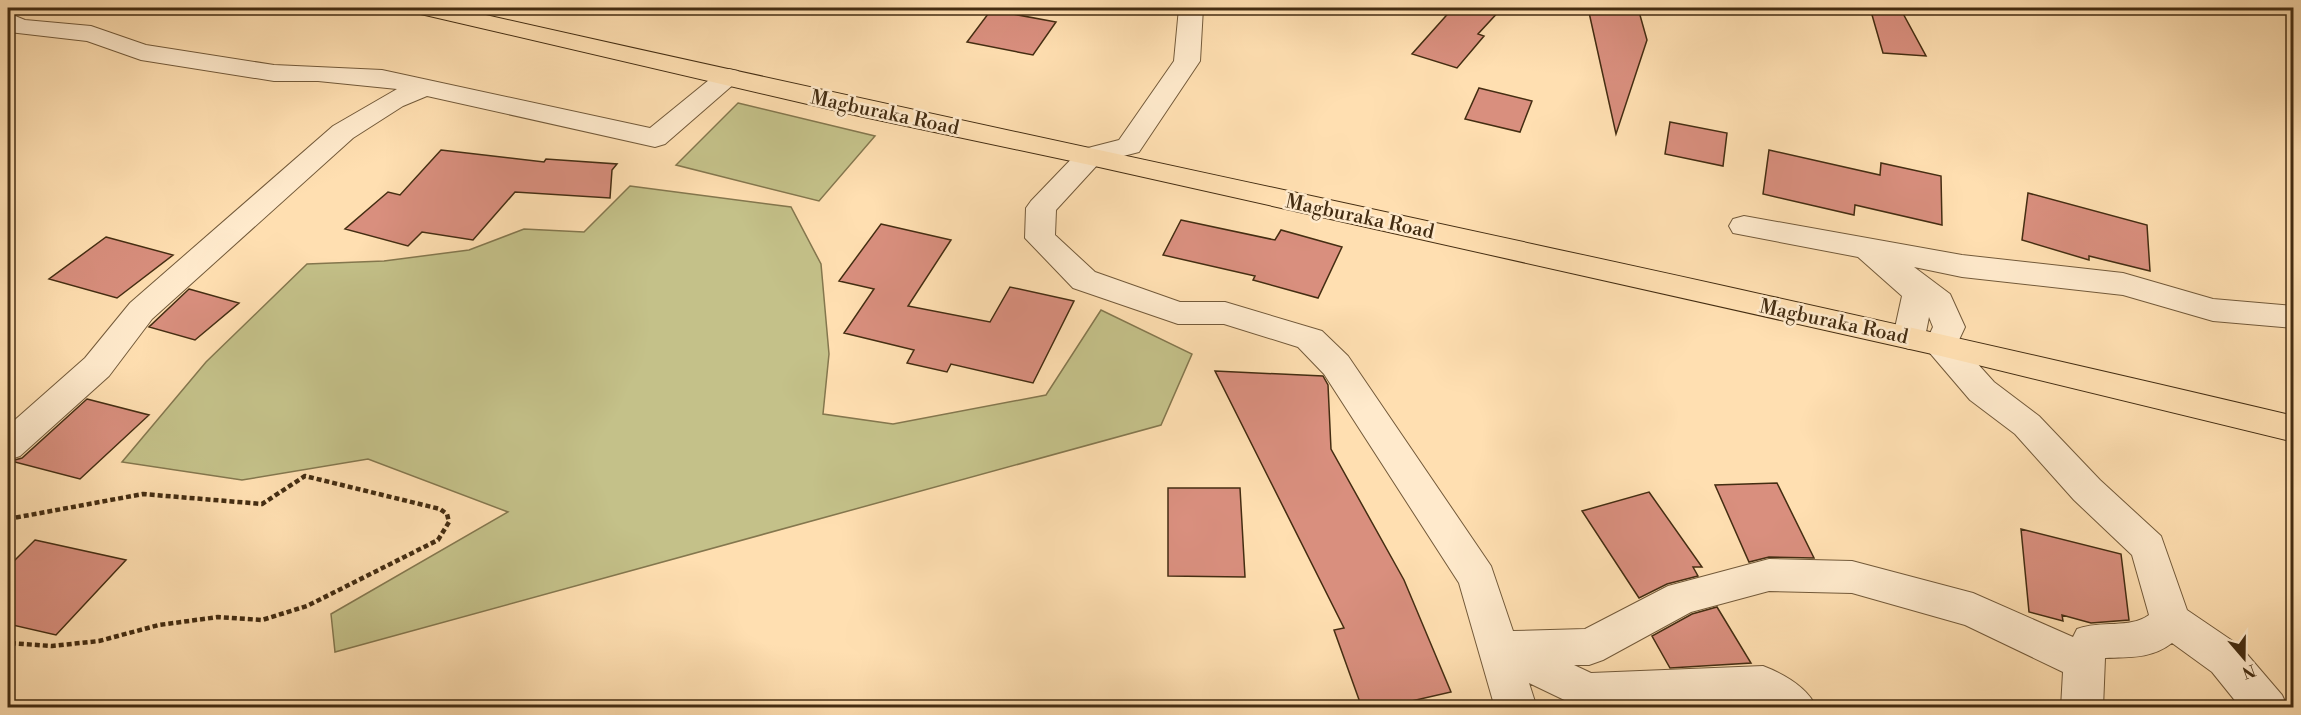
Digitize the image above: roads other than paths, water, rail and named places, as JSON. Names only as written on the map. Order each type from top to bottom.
[{"type":"main road","name":"Magburaka Road","points":[[425,8],[859,108],[1090,156],[1941,344],[2294,429]]},
{"type":"street","points":[[1191,8],[1187,61],[1129,146],[1090,156],[1041,208],[1040,238],[1084,280],[1178,313],[1225,313],[1310,339],[1336,365],[1477,578],[1516,708]]},
{"type":"street","points":[[8,20],[18,27],[91,34],[141,52],[274,73],[318,73],[382,78],[655,138],[729,77]]},
{"type":"street","points":[[8,446],[97,368],[141,311],[343,132],[394,100],[423,88]]},
{"type":"street","points":[[1744,226],[1962,266],[2123,284],[2213,310],[2294,317]]},
{"type":"street","points":[[1867,248],[1918,293],[1909,337]]},
{"type":"street","points":[[1867,248],[1939,302],[1949,327],[1941,344],[1982,391],[2026,424],[2087,490],[2148,547],[2171,621],[2226,659],[2267,708]]},
{"type":"street","points":[[1498,649],[1589,646],[1682,598],[1769,576],[1852,577],[1973,610],[2084,662]]},
{"type":"street","points":[[2082,708],[2084,662],[2091,641],[2148,639],[2171,621]]},
{"type":"street","points":[[1498,649],[1589,692],[1763,685],[1796,708]]}]
